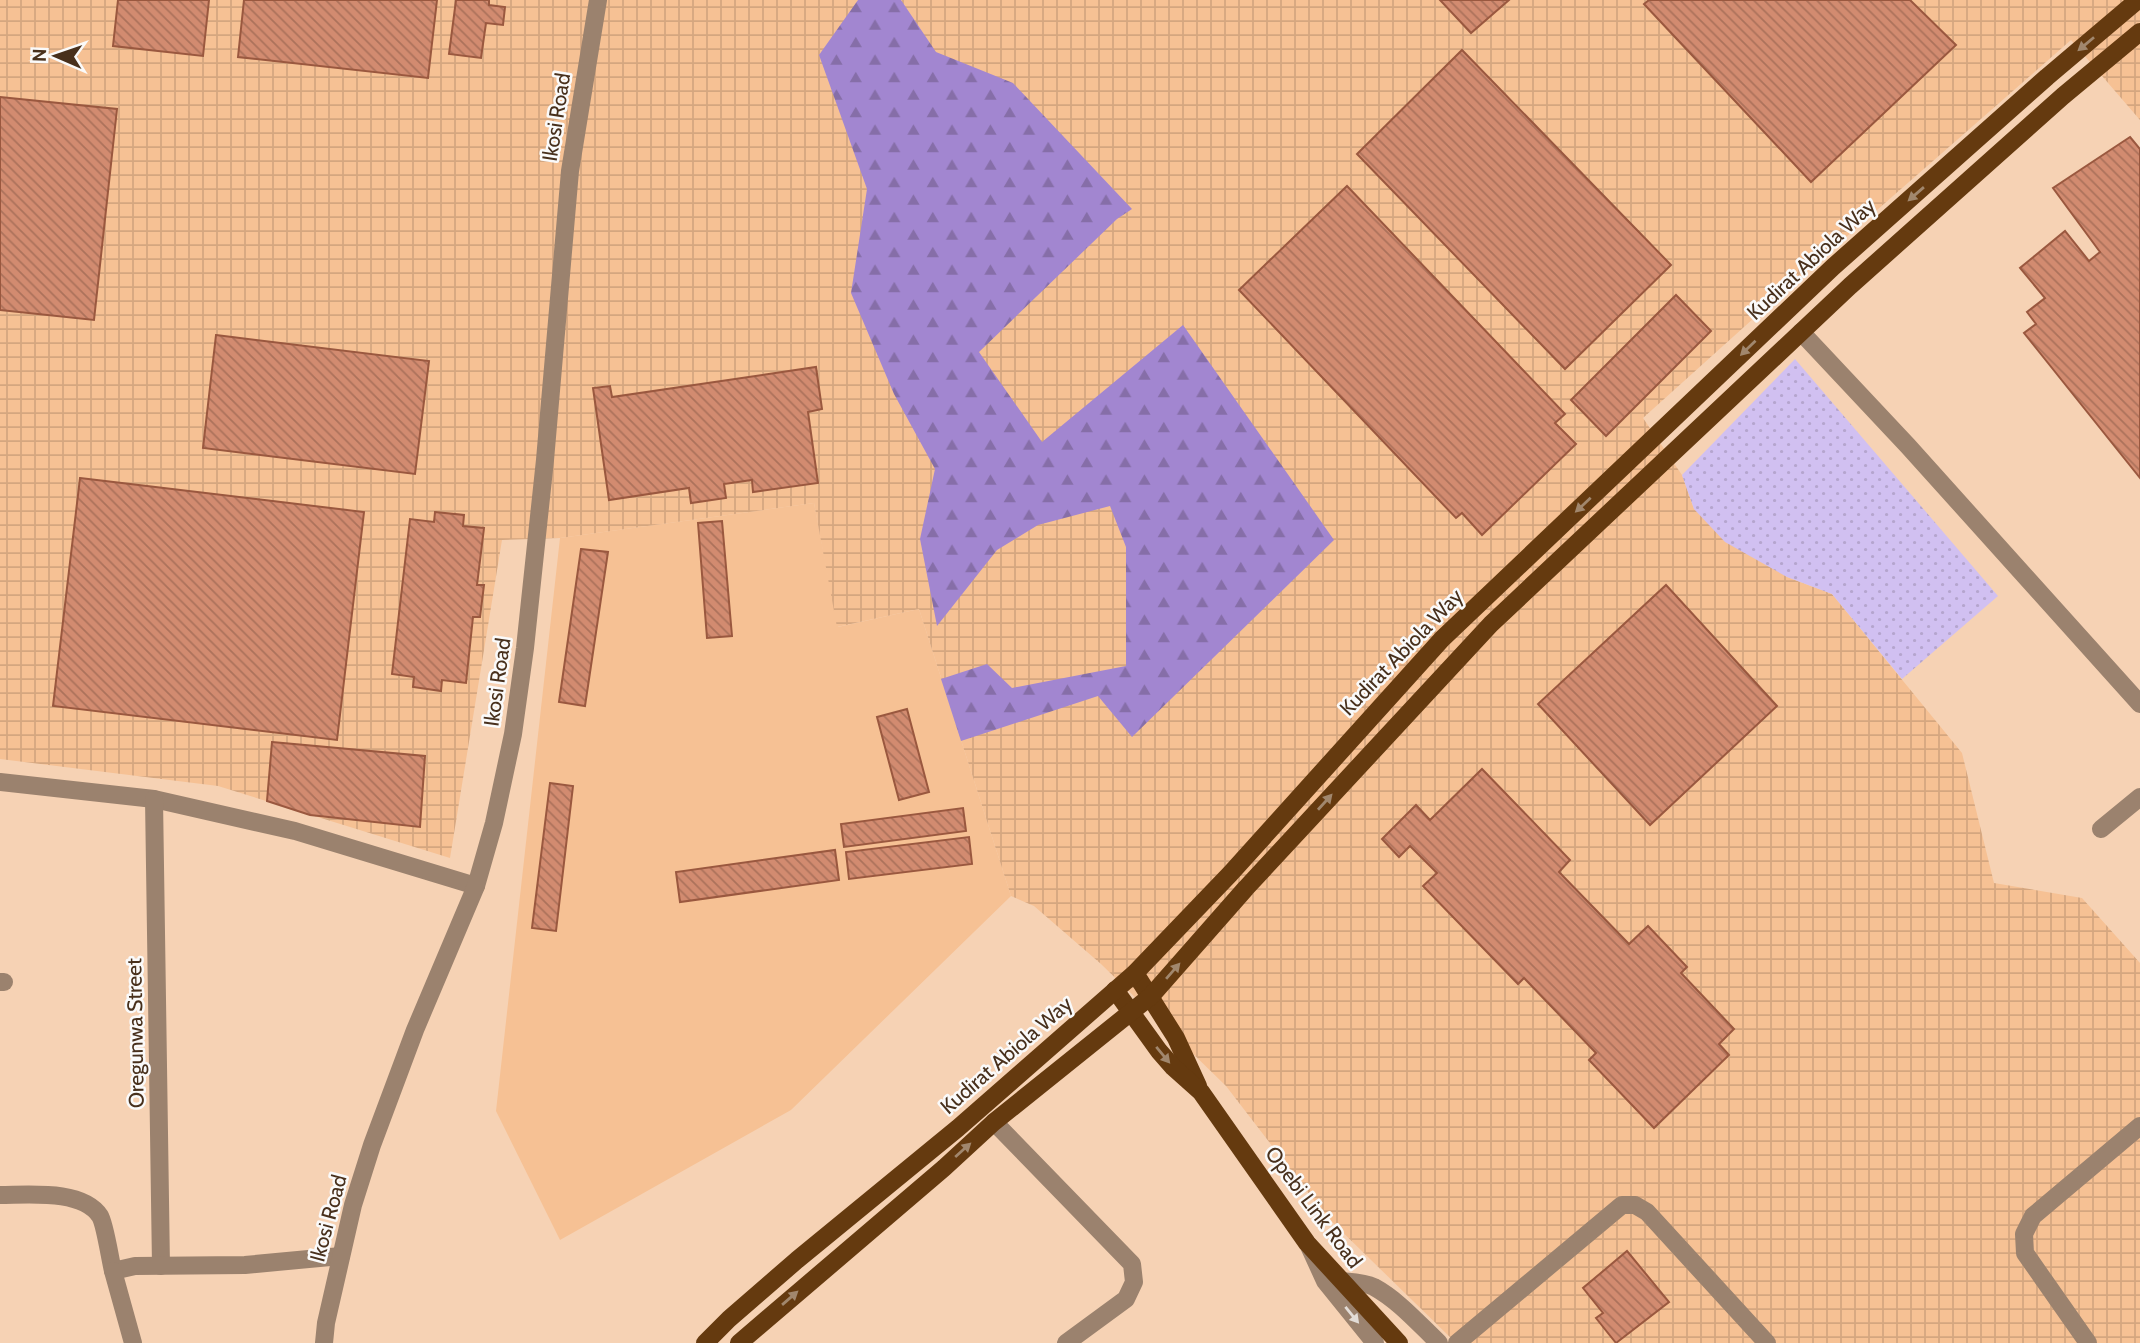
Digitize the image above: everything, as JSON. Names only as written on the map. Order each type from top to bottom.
[{"type":"main road","name":"Kudirat Abiola Way","points":[[705,1343],[797,1260],[958,1128],[1135,973],[1230,874],[1442,639],[1833,267],[2046,77],[2138,0]]},
{"type":"main road","name":"Kudirat Abiola Way","points":[[738,1343],[944,1168],[994,1122],[1151,996],[1491,624],[1801,332],[2063,96],[2140,32]]},
{"type":"main road","name":"Opebi Link Road","points":[[1135,973],[1176,1038],[1201,1092],[1307,1242],[1399,1343]]},
{"type":"main road","name":"Opebi Link Road","points":[[1115,990],[1173,1067],[1201,1092]]},
{"type":"street","name":"Ikosi Road","points":[[324,1343],[327,1318],[353,1205],[372,1145],[415,1030],[476,886],[494,822],[513,734],[524,661],[545,460],[570,171],[598,0]]},
{"type":"street","points":[[1801,332],[1908,446],[2140,704]]},
{"type":"street","points":[[0,782],[154,799],[295,831],[476,886]]},
{"type":"street","points":[[2101,829],[2140,797]]},
{"type":"street","name":"Oregunwa Street","points":[[154,799],[161,1266]]},
{"type":"street","points":[[994,1122],[1132,1264],[1135,1282],[1126,1299],[1066,1343]]},
{"type":"street","points":[[2088,1343],[2025,1253],[2024,1234],[2033,1216],[2140,1126]]},
{"type":"street","points":[[0,1195],[47,1194],[81,1202],[100,1217],[134,1343]]},
{"type":"street","points":[[1457,1343],[1622,1205],[1634,1205],[1647,1212],[1768,1343]]},
{"type":"street","points":[[1307,1242],[1325,1281],[1375,1343]]},
{"type":"street","points":[[113,1270],[135,1266],[246,1265],[341,1256]]},
{"type":"street","points":[[1340,1281],[1364,1283],[1374,1287],[1401,1307],[1439,1343]]},
{"type":"shaded area","points":[[0,0],[2140,0],[2140,120],[2071,40],[1643,418],[1682,475],[1694,509],[1787,577],[1832,594],[1962,753],[1994,883],[2082,898],[2140,963],[2140,1343],[1456,1343],[1326,1216],[1226,1086],[1101,964],[1034,906],[1011,896],[919,609],[837,627],[814,503],[560,538],[502,540],[450,858],[218,786],[0,759]]},
{"type":"shaded area","points":[[1795,359],[1998,596],[1902,679],[1832,594],[1787,577],[1725,542],[1694,509],[1682,475]]},
{"type":"shaded area","points":[[814,503],[838,627],[919,609],[1011,896],[791,1110],[560,1240],[496,1111],[560,538]]},
{"type":"green space","points":[[858,0],[901,0],[936,52],[1013,83],[1132,209],[1117,219],[979,352],[1042,442],[1183,325],[1334,540],[1132,737],[1098,696],[961,741],[941,679],[987,664],[1012,688],[1126,666],[1126,547],[1110,506],[1038,525],[997,550],[937,626],[920,539],[935,469],[894,394],[851,293],[867,189],[819,55]]},
{"type":"building","points":[[118,0],[209,0],[203,56],[113,46]]},
{"type":"building","points":[[244,0],[437,0],[428,78],[238,57]]},
{"type":"building","points":[[456,0],[489,0],[489,5],[505,7],[503,25],[486,23],[481,58],[449,54]]},
{"type":"building","points":[[1440,0],[1509,0],[1471,33]]},
{"type":"building","points":[[1649,0],[1910,0],[1956,45],[1811,182],[1644,4]]},
{"type":"building","points":[[1462,50],[1671,265],[1565,369],[1357,154]]},
{"type":"building","points":[[0,97],[117,109],[94,320],[0,310]]},
{"type":"building","points":[[2130,137],[2140,149],[2140,478],[2024,333],[2036,324],[2027,312],[2045,298],[2020,268],[2065,231],[2089,261],[2100,252],[2053,188]]},
{"type":"building","points":[[1347,186],[1565,414],[1555,423],[1576,444],[1482,535],[1462,513],[1456,518],[1239,290]]},
{"type":"building","points":[[1676,295],[1711,331],[1606,436],[1571,400]]},
{"type":"building","points":[[216,335],[429,361],[415,474],[203,448]]},
{"type":"building","points":[[816,367],[822,409],[808,412],[818,483],[753,492],[752,480],[724,484],[726,498],[691,503],[689,488],[609,500],[593,388],[610,386],[612,397]]},
{"type":"building","points":[[80,478],[364,512],[337,740],[53,706]]},
{"type":"building","points":[[435,512],[464,515],[463,526],[484,528],[477,585],[484,585],[480,617],[473,617],[466,683],[442,680],[441,691],[413,687],[414,677],[392,674],[410,519],[434,522]]},
{"type":"building","points":[[722,521],[732,636],[707,638],[698,523]]},
{"type":"building","points":[[581,549],[608,552],[585,706],[559,702]]},
{"type":"building","points":[[1666,585],[1777,706],[1650,825],[1538,704]]},
{"type":"building","points":[[907,709],[929,792],[899,800],[877,717]]},
{"type":"building","points":[[272,742],[425,756],[420,827],[310,815],[267,801]]},
{"type":"building","points":[[1482,769],[1570,860],[1559,872],[1629,944],[1648,926],[1687,967],[1681,973],[1734,1029],[1719,1044],[1729,1055],[1654,1128],[1589,1060],[1596,1053],[1524,978],[1518,984],[1423,886],[1437,873],[1410,846],[1399,857],[1382,839],[1416,805],[1430,820]]},
{"type":"building","points":[[550,783],[573,786],[556,931],[532,928]]},
{"type":"building","points":[[963,808],[966,831],[844,847],[841,824]]},
{"type":"building","points":[[969,837],[972,864],[849,879],[846,852]]},
{"type":"building","points":[[835,850],[839,880],[680,902],[676,872]]},
{"type":"building","points":[[1627,1251],[1669,1302],[1616,1343],[1596,1318],[1603,1313],[1583,1288]]}]
